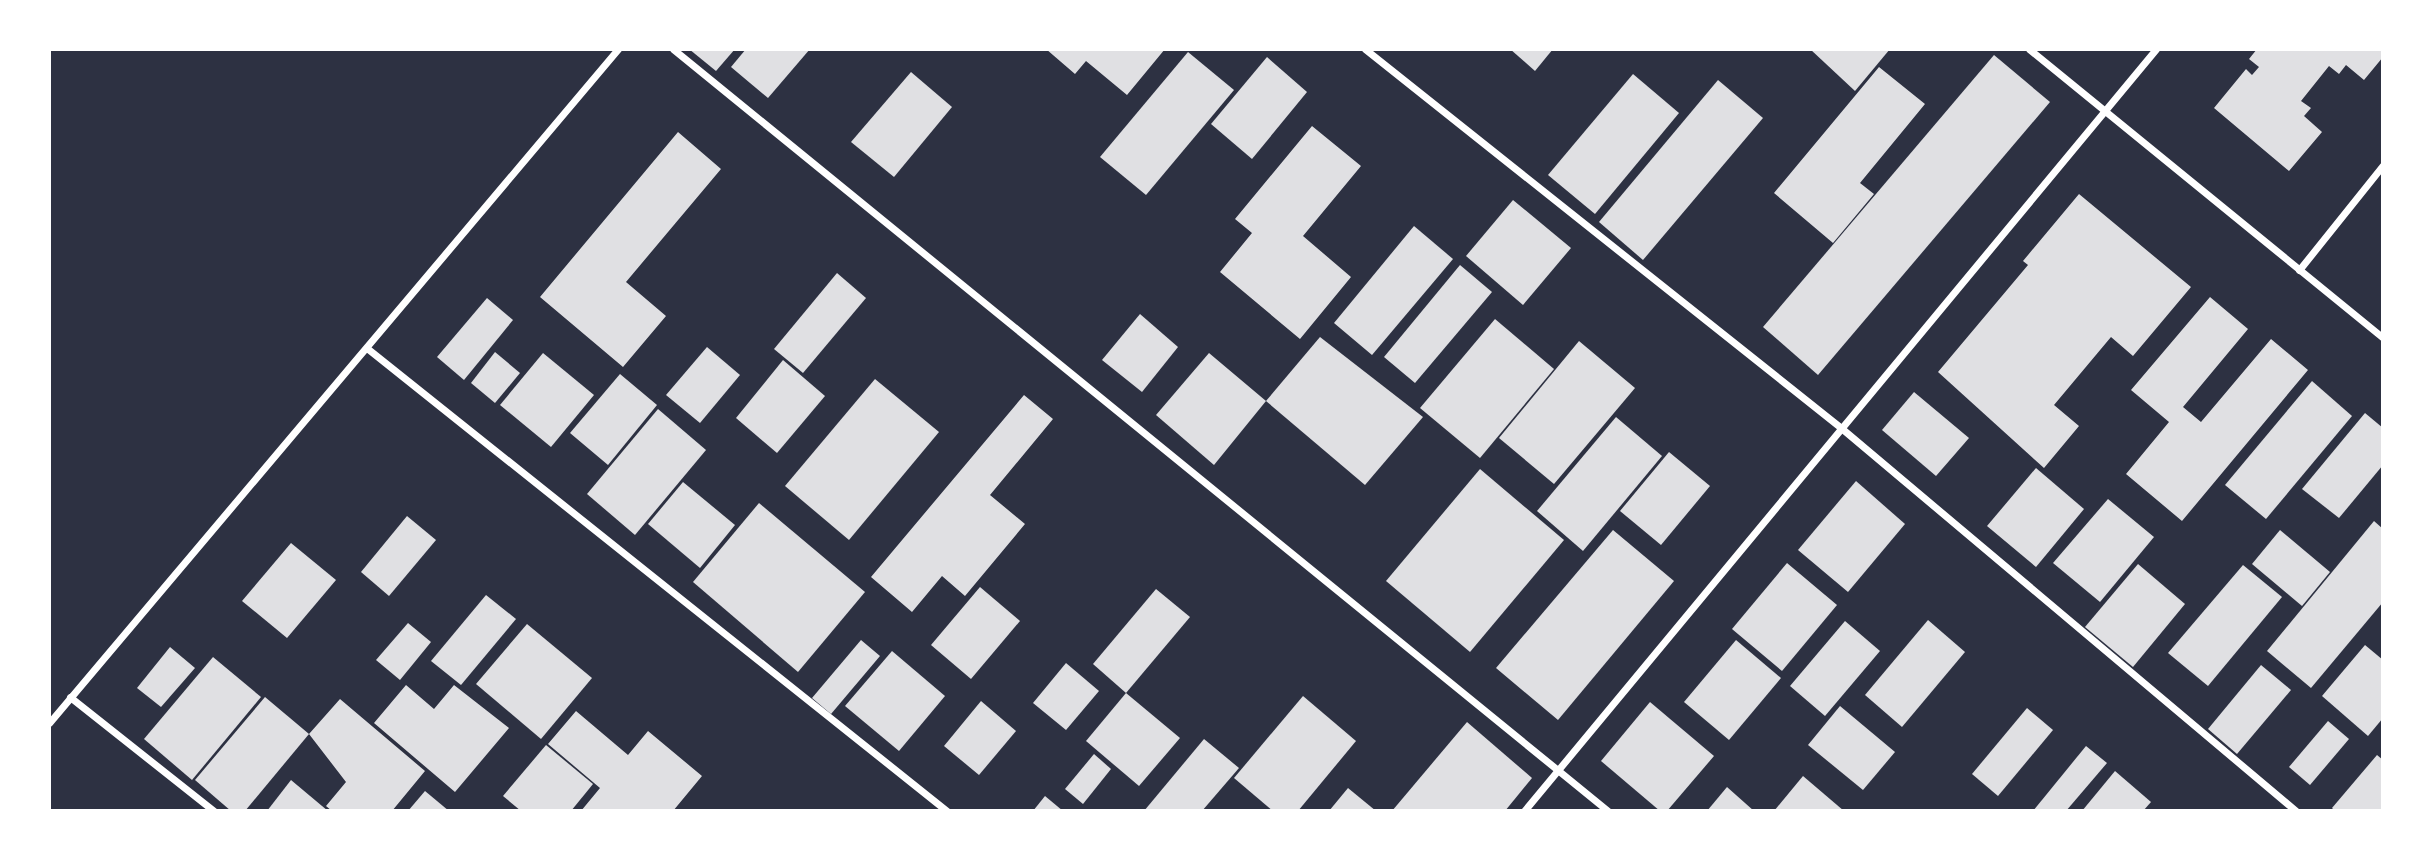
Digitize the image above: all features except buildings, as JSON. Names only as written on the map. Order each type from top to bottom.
[{"type":"street","points":[[49,723],[368,349],[618,49]]},
{"type":"street","points":[[673,49],[1608,811]]},
{"type":"street","points":[[1365,49],[1840,427],[2296,811]]},
{"type":"street","points":[[2029,49],[2383,338]]},
{"type":"street","points":[[1524,811],[2156,49]]},
{"type":"street","points":[[2299,270],[2383,165]]},
{"type":"street","points":[[368,349],[947,811]]},
{"type":"street","points":[[70,697],[214,811]]}]
